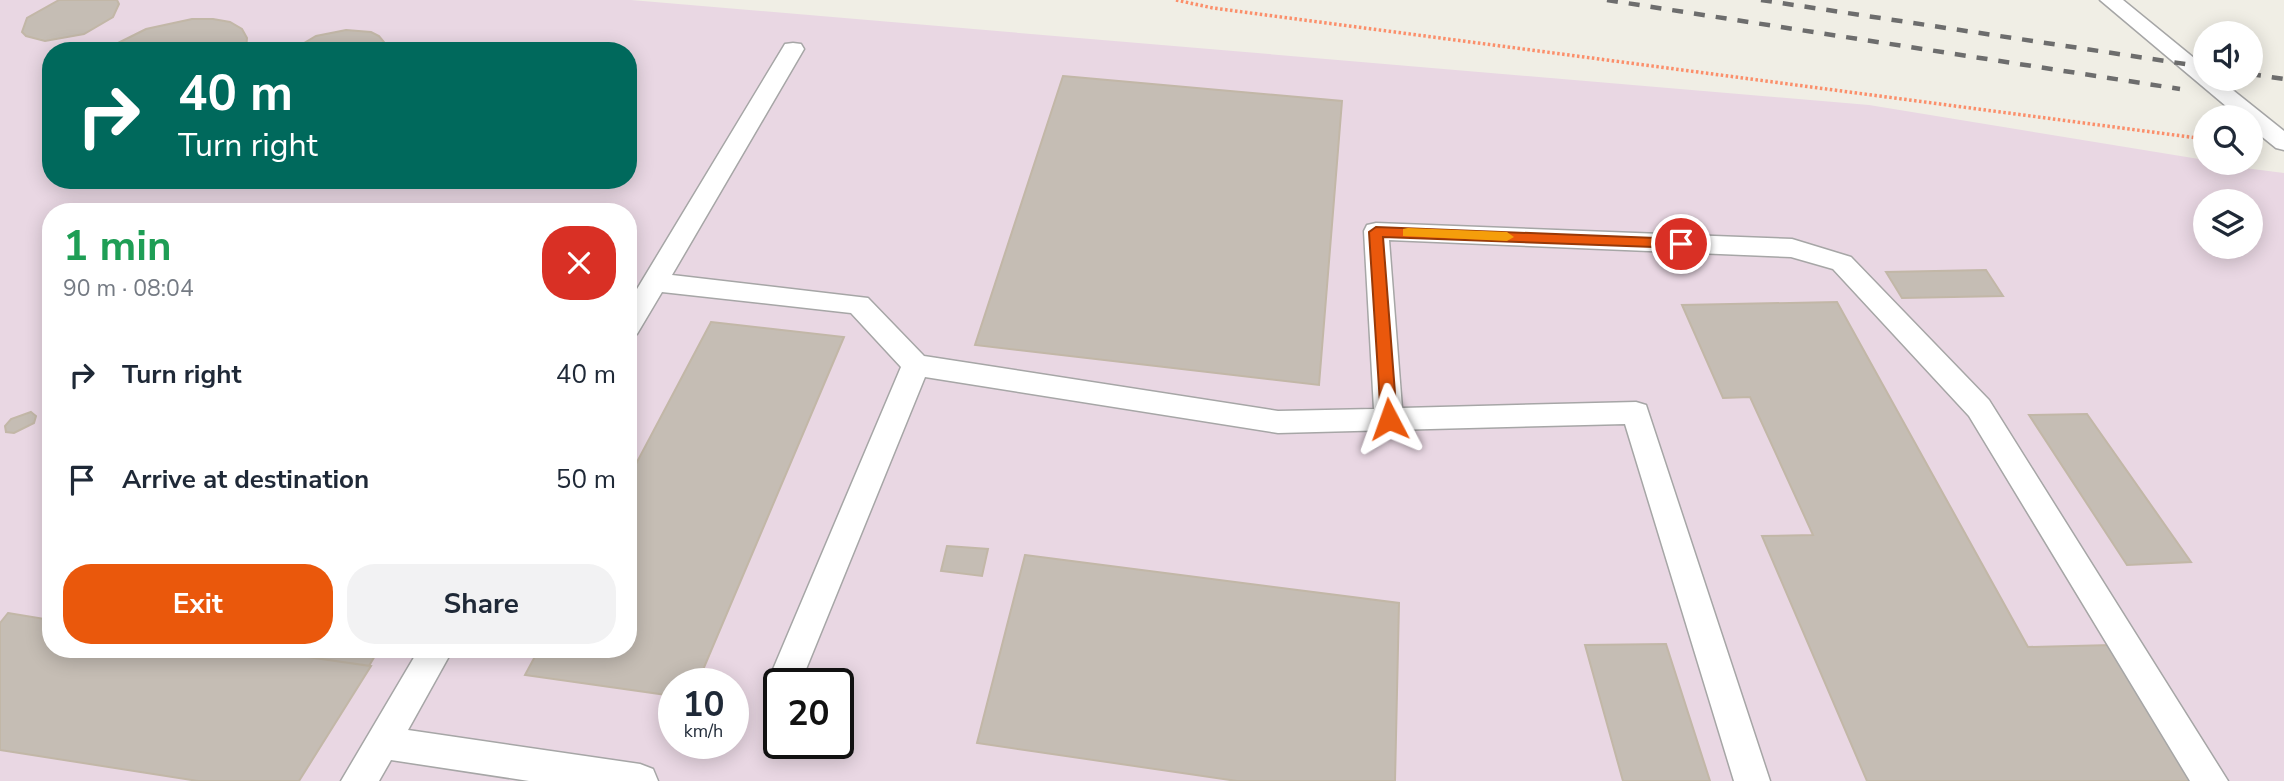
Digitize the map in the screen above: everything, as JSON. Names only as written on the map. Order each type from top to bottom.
[{"type":"lane","points":[[2110,0],[2193,67]]},
{"type":"lane","points":[[637,312],[793,49]]},
{"type":"lane","points":[[2222,91],[2284,142]]},
{"type":"lane","points":[[1389,419],[1376,232],[1792,248],[1842,263],[1979,408],[2210,781]]},
{"type":"lane","points":[[655,282],[859,305],[916,365],[1278,422],[1636,413],[1752,781]]},
{"type":"lane","points":[[790,668],[916,365]]},
{"type":"lane","points":[[359,781],[433,658]]},
{"type":"lane","points":[[382,742],[640,781]]},
{"type":"path","points":[[1176,0],[2193,137]]},
{"type":"shaded area","points":[[0,0],[631,0],[1869,105],[2193,158],[2193,175],[2263,175],[2263,170],[2284,173],[2284,781],[0,781]]},
{"type":"building","points":[[59,0],[117,0],[119,4],[113,17],[84,34],[45,41],[26,36],[22,32],[27,18]]},
{"type":"building","points":[[192,19],[213,19],[230,22],[242,29],[247,42],[120,42],[146,29]]},
{"type":"building","points":[[346,30],[371,32],[384,42],[306,42],[316,36]]},
{"type":"building","points":[[1063,76],[1342,101],[1319,385],[975,345]]},
{"type":"building","points":[[1986,270],[2003,296],[1902,298],[1886,272]]},
{"type":"building","points":[[1837,302],[2028,647],[2112,645],[2194,781],[1867,781],[1762,536],[1813,535],[1750,397],[1723,398],[1682,305]]},
{"type":"building","points":[[711,322],[844,337],[704,668],[658,668],[658,694],[525,675],[534,658],[637,658],[637,462]]},
{"type":"building","points":[[31,412],[36,416],[34,423],[14,433],[6,432],[5,426],[11,419]]},
{"type":"building","points":[[2087,414],[2191,562],[2127,565],[2029,415]]},
{"type":"building","points":[[947,546],[988,549],[982,576],[941,571]]},
{"type":"building","points":[[1025,555],[1399,603],[1395,781],[1237,781],[977,743]]},
{"type":"building","points":[[8,613],[42,619],[42,658],[315,658],[371,666],[299,781],[198,781],[0,750],[0,623]]},
{"type":"building","points":[[1666,644],[1710,781],[1623,781],[1585,645]]},
{"type":"building","points":[[314,658],[374,658],[369,666]]},
{"type":"railway","points":[[1607,0],[2180,89]]},
{"type":"railway","points":[[1761,0],[2193,65]]},
{"type":"railway","points":[[2263,76],[2284,79]]},
{"type":"slow traffic","points":[[1408,233],[1507,237]]},
{"type":"route","points":[[1389,419],[1376,232],[1681,244]]}]
